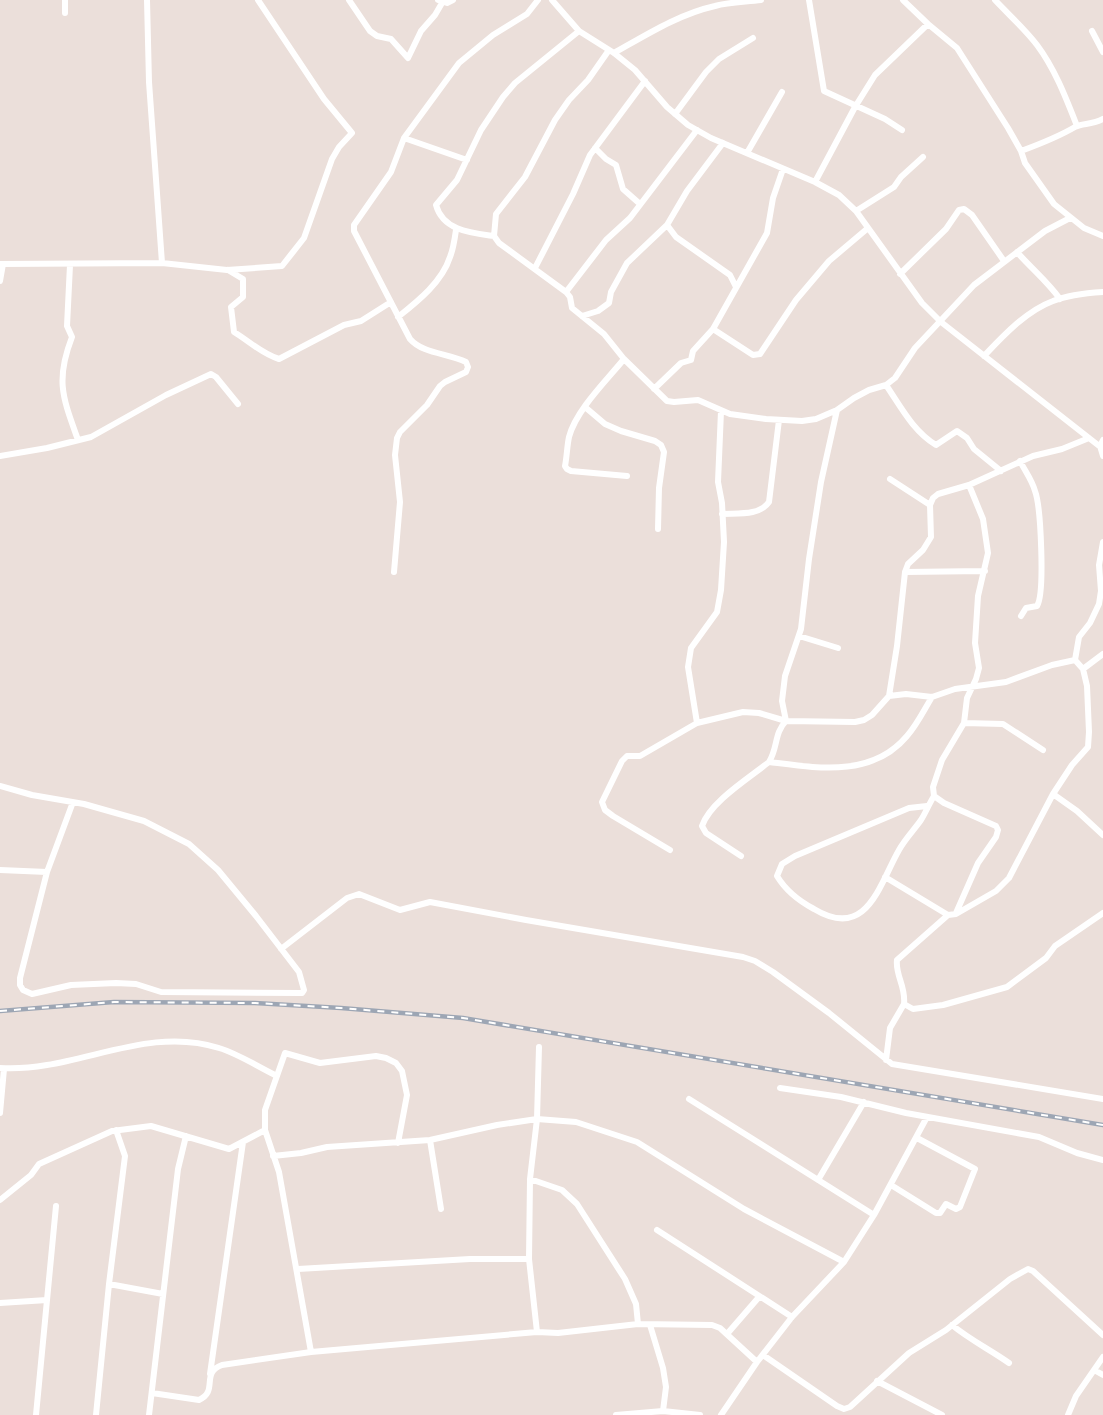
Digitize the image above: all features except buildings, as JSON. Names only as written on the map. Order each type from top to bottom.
[{"type":"street","points":[[65,0],[65,13]]},
{"type":"street","points":[[147,0],[149,82],[162,263]]},
{"type":"street","points":[[0,281],[2,264],[162,263],[227,270],[282,266],[304,238],[332,159],[352,133],[324,99],[258,0]]},
{"type":"street","points":[[349,0],[370,31],[377,36],[391,39],[408,58],[421,31],[435,15],[440,2],[447,3],[453,0]]},
{"type":"street","points":[[552,0],[579,31],[612,51],[635,70],[675,114],[697,130],[815,182],[839,195],[856,211],[922,303],[941,322],[1089,438],[1102,445],[1103,456]]},
{"type":"street","points":[[494,236],[496,214],[525,177],[555,120],[569,100],[612,51],[697,11],[738,1],[760,0]]},
{"type":"street","points":[[809,0],[823,89],[855,107],[885,119],[902,130]]},
{"type":"street","points":[[903,0],[957,48],[995,106],[1025,163],[1054,204],[1084,228],[1103,236]]},
{"type":"street","points":[[995,0],[1036,44],[1047,60],[1077,126]]},
{"type":"street","points":[[394,572],[400,502],[395,455],[397,438],[400,432],[427,405],[440,386],[463,375],[468,367],[466,362],[456,357],[415,345],[354,231],[354,225],[391,172],[404,138],[459,63],[493,35],[527,14],[536,1]]},
{"type":"street","points":[[815,182],[875,75],[928,24]]},
{"type":"street","points":[[579,31],[509,90],[481,130],[456,180],[436,205],[438,211],[456,230],[494,236],[500,243],[566,292],[570,297],[572,308],[604,334],[624,359],[668,401],[698,400],[721,411],[779,420],[816,419],[837,410],[854,398],[886,385],[895,378],[915,348],[974,285],[1056,224],[1070,218]]},
{"type":"street","points":[[1092,31],[1103,52]]},
{"type":"street","points":[[675,114],[706,72],[720,59],[753,39]]},
{"type":"street","points":[[535,268],[573,194],[584,166],[645,81]]},
{"type":"street","points":[[747,153],[782,92]]},
{"type":"street","points":[[1021,152],[1069,132],[1077,126],[1094,124],[1103,119]]},
{"type":"street","points":[[566,292],[606,240],[630,218],[697,130]]},
{"type":"street","points":[[404,138],[467,160]]},
{"type":"street","points":[[582,316],[598,311],[609,303],[611,292],[627,263],[668,225],[687,191],[723,143]]},
{"type":"street","points":[[595,148],[616,165],[623,189],[640,204]]},
{"type":"street","points":[[856,211],[894,187],[901,177],[923,157]]},
{"type":"street","points":[[654,389],[681,363],[691,360],[693,351],[713,329],[767,233],[773,198],[783,169]]},
{"type":"street","points":[[900,274],[946,229],[959,210],[964,209],[972,215],[1004,261]]},
{"type":"street","points":[[668,225],[676,237],[730,274],[736,287]]},
{"type":"street","points":[[713,329],[753,355],[760,354],[796,300],[829,261],[868,228]]},
{"type":"street","points":[[398,317],[425,294],[439,277],[450,259],[456,230]]},
{"type":"street","points":[[1017,252],[1060,299]]},
{"type":"street","points":[[69,265],[67,326],[72,337],[64,359],[61,387],[78,440]]},
{"type":"street","points":[[227,270],[243,279],[243,297],[231,307],[234,332],[255,344],[267,356],[279,359],[344,325],[361,321],[391,302]]},
{"type":"street","points":[[984,356],[1003,336],[1053,300],[1103,292]]},
{"type":"street","points":[[624,359],[585,407],[569,438],[565,465],[567,469],[627,476]]},
{"type":"street","points":[[0,456],[91,437],[166,395],[211,374],[238,404]]},
{"type":"street","points":[[886,385],[919,433],[927,439],[936,444],[957,431],[974,449],[1001,471]]},
{"type":"street","points":[[585,407],[605,424],[661,445],[664,452],[659,488],[658,529]]},
{"type":"street","points":[[786,721],[782,701],[785,676],[799,636],[821,482],[837,410]]},
{"type":"street","points":[[698,723],[688,668],[691,648],[717,612],[721,590],[724,542],[718,482],[721,411]]},
{"type":"street","points":[[722,513],[756,512],[765,508],[769,502],[779,420]]},
{"type":"street","points":[[669,850],[605,810],[602,802],[622,761],[627,756],[640,756],[698,723],[743,712],[759,713],[786,721],[855,722],[872,715],[889,696],[905,572],[908,564],[924,550],[932,537],[930,505],[938,494],[969,485],[1033,456],[1062,449],[1089,438]]},
{"type":"street","points":[[1020,461],[1038,499],[1041,539],[1041,594],[1037,606],[1026,608],[1021,616]]},
{"type":"street","points":[[890,479],[930,505]]},
{"type":"street","points":[[927,806],[909,808],[795,856],[782,864],[777,876],[782,884],[802,902],[826,917],[840,920],[858,914],[872,903],[900,848],[921,820],[934,796],[933,787],[942,759],[964,723],[967,698],[979,668],[975,643],[978,596],[988,553],[983,519],[969,485]]},
{"type":"street","points":[[1075,660],[1079,637],[1099,604],[1101,591],[1099,565],[1103,542]]},
{"type":"street","points":[[905,572],[985,571]]},
{"type":"street","points":[[799,636],[838,648]]},
{"type":"street","points":[[1083,669],[1103,654]]},
{"type":"street","points":[[889,696],[906,694],[932,697],[955,689],[1006,682],[1052,665],[1075,660]]},
{"type":"street","points":[[886,1060],[890,1028],[904,1004],[906,992],[896,967],[897,960],[948,915],[956,914],[996,891],[1009,878],[1053,794],[1072,765],[1088,747],[1087,686],[1083,669],[1075,660]]},
{"type":"street","points":[[769,762],[830,768],[859,766],[888,753],[907,737],[932,697]]},
{"type":"street","points":[[741,856],[706,833],[702,825],[704,819],[717,804],[769,762],[773,757],[777,732],[786,721]]},
{"type":"street","points":[[964,723],[1003,724],[1043,750]]},
{"type":"street","points":[[0,786],[32,795],[72,802],[144,821],[189,844],[218,870],[299,972],[303,981],[302,993],[161,992],[136,984],[116,983],[84,984],[27,993],[20,986],[20,978],[31,930],[46,872],[72,802]]},
{"type":"street","points":[[1053,794],[1077,811],[1103,835]]},
{"type":"street","points":[[934,796],[944,803],[996,826],[998,830],[996,837],[978,863],[956,914]]},
{"type":"street","points":[[0,870],[46,872]]},
{"type":"street","points":[[885,877],[948,915]]},
{"type":"street","points":[[281,949],[347,898],[358,894],[400,910],[430,902],[743,957],[773,972],[829,1012],[892,1064],[1103,1098]]},
{"type":"street","points":[[904,1004],[913,1009],[933,1006],[1007,987],[1038,964],[1055,946],[1103,913]]},
{"type":"street","points":[[0,1113],[2,1068],[43,1066],[138,1045],[180,1041],[219,1048],[277,1076]]},
{"type":"street","points":[[537,1332],[529,1259],[530,1179],[537,1119],[539,1047]]},
{"type":"street","points":[[311,1352],[279,1172],[265,1131],[266,1110],[285,1053],[320,1063],[376,1056],[396,1063],[402,1071],[407,1095],[398,1143]]},
{"type":"street","points":[[780,1088],[841,1096],[927,1117],[1039,1137],[1077,1153],[1103,1160]]},
{"type":"street","points":[[689,1099],[874,1215]]},
{"type":"street","points":[[818,1180],[864,1102]]},
{"type":"street","points":[[721,1415],[757,1362],[792,1317],[844,1262],[874,1215],[927,1117]]},
{"type":"street","points":[[273,1156],[327,1147],[430,1140],[497,1125],[537,1119],[576,1122],[637,1142],[744,1209],[844,1262]]},
{"type":"street","points":[[0,1200],[31,1175],[39,1164],[116,1130],[151,1126],[229,1149],[265,1131]]},
{"type":"street","points":[[96,1415],[125,1156],[116,1130]]},
{"type":"street","points":[[149,1415],[178,1170],[186,1136]]},
{"type":"street","points":[[891,1185],[936,1213],[940,1213],[946,1204],[957,1209],[960,1207],[975,1169],[917,1138]]},
{"type":"street","points":[[430,1140],[441,1209]]},
{"type":"street","points":[[152,1393],[199,1400],[206,1397],[210,1390],[210,1374],[243,1142]]},
{"type":"street","points":[[530,1179],[562,1190],[577,1204],[625,1278],[636,1304],[638,1324]]},
{"type":"street","points":[[36,1415],[56,1206]]},
{"type":"street","points":[[657,1230],[792,1317]]},
{"type":"street","points":[[298,1269],[471,1259],[529,1259]]},
{"type":"street","points":[[763,1355],[844,1409],[850,1407],[909,1353],[952,1326],[1010,1279],[1028,1269],[1033,1270],[1103,1335]]},
{"type":"street","points":[[109,1284],[163,1294]]},
{"type":"street","points":[[727,1334],[759,1297]]},
{"type":"street","points":[[0,1303],[47,1300]]},
{"type":"street","points":[[210,1374],[215,1367],[222,1365],[311,1352],[537,1332],[558,1333],[638,1324],[712,1325],[727,1334],[757,1362]]},
{"type":"street","points":[[650,1325],[666,1387],[663,1411]]},
{"type":"street","points":[[952,1326],[1009,1364]]},
{"type":"street","points":[[1068,1415],[1076,1396],[1103,1357]]},
{"type":"street","points":[[1094,1370],[1103,1375]]},
{"type":"street","points":[[877,1381],[942,1415]]},
{"type":"street","points":[[616,1415],[663,1411],[700,1415]]},
{"type":"railway","points":[[0,1011],[114,1002],[255,1003],[463,1018],[1103,1125]]}]
